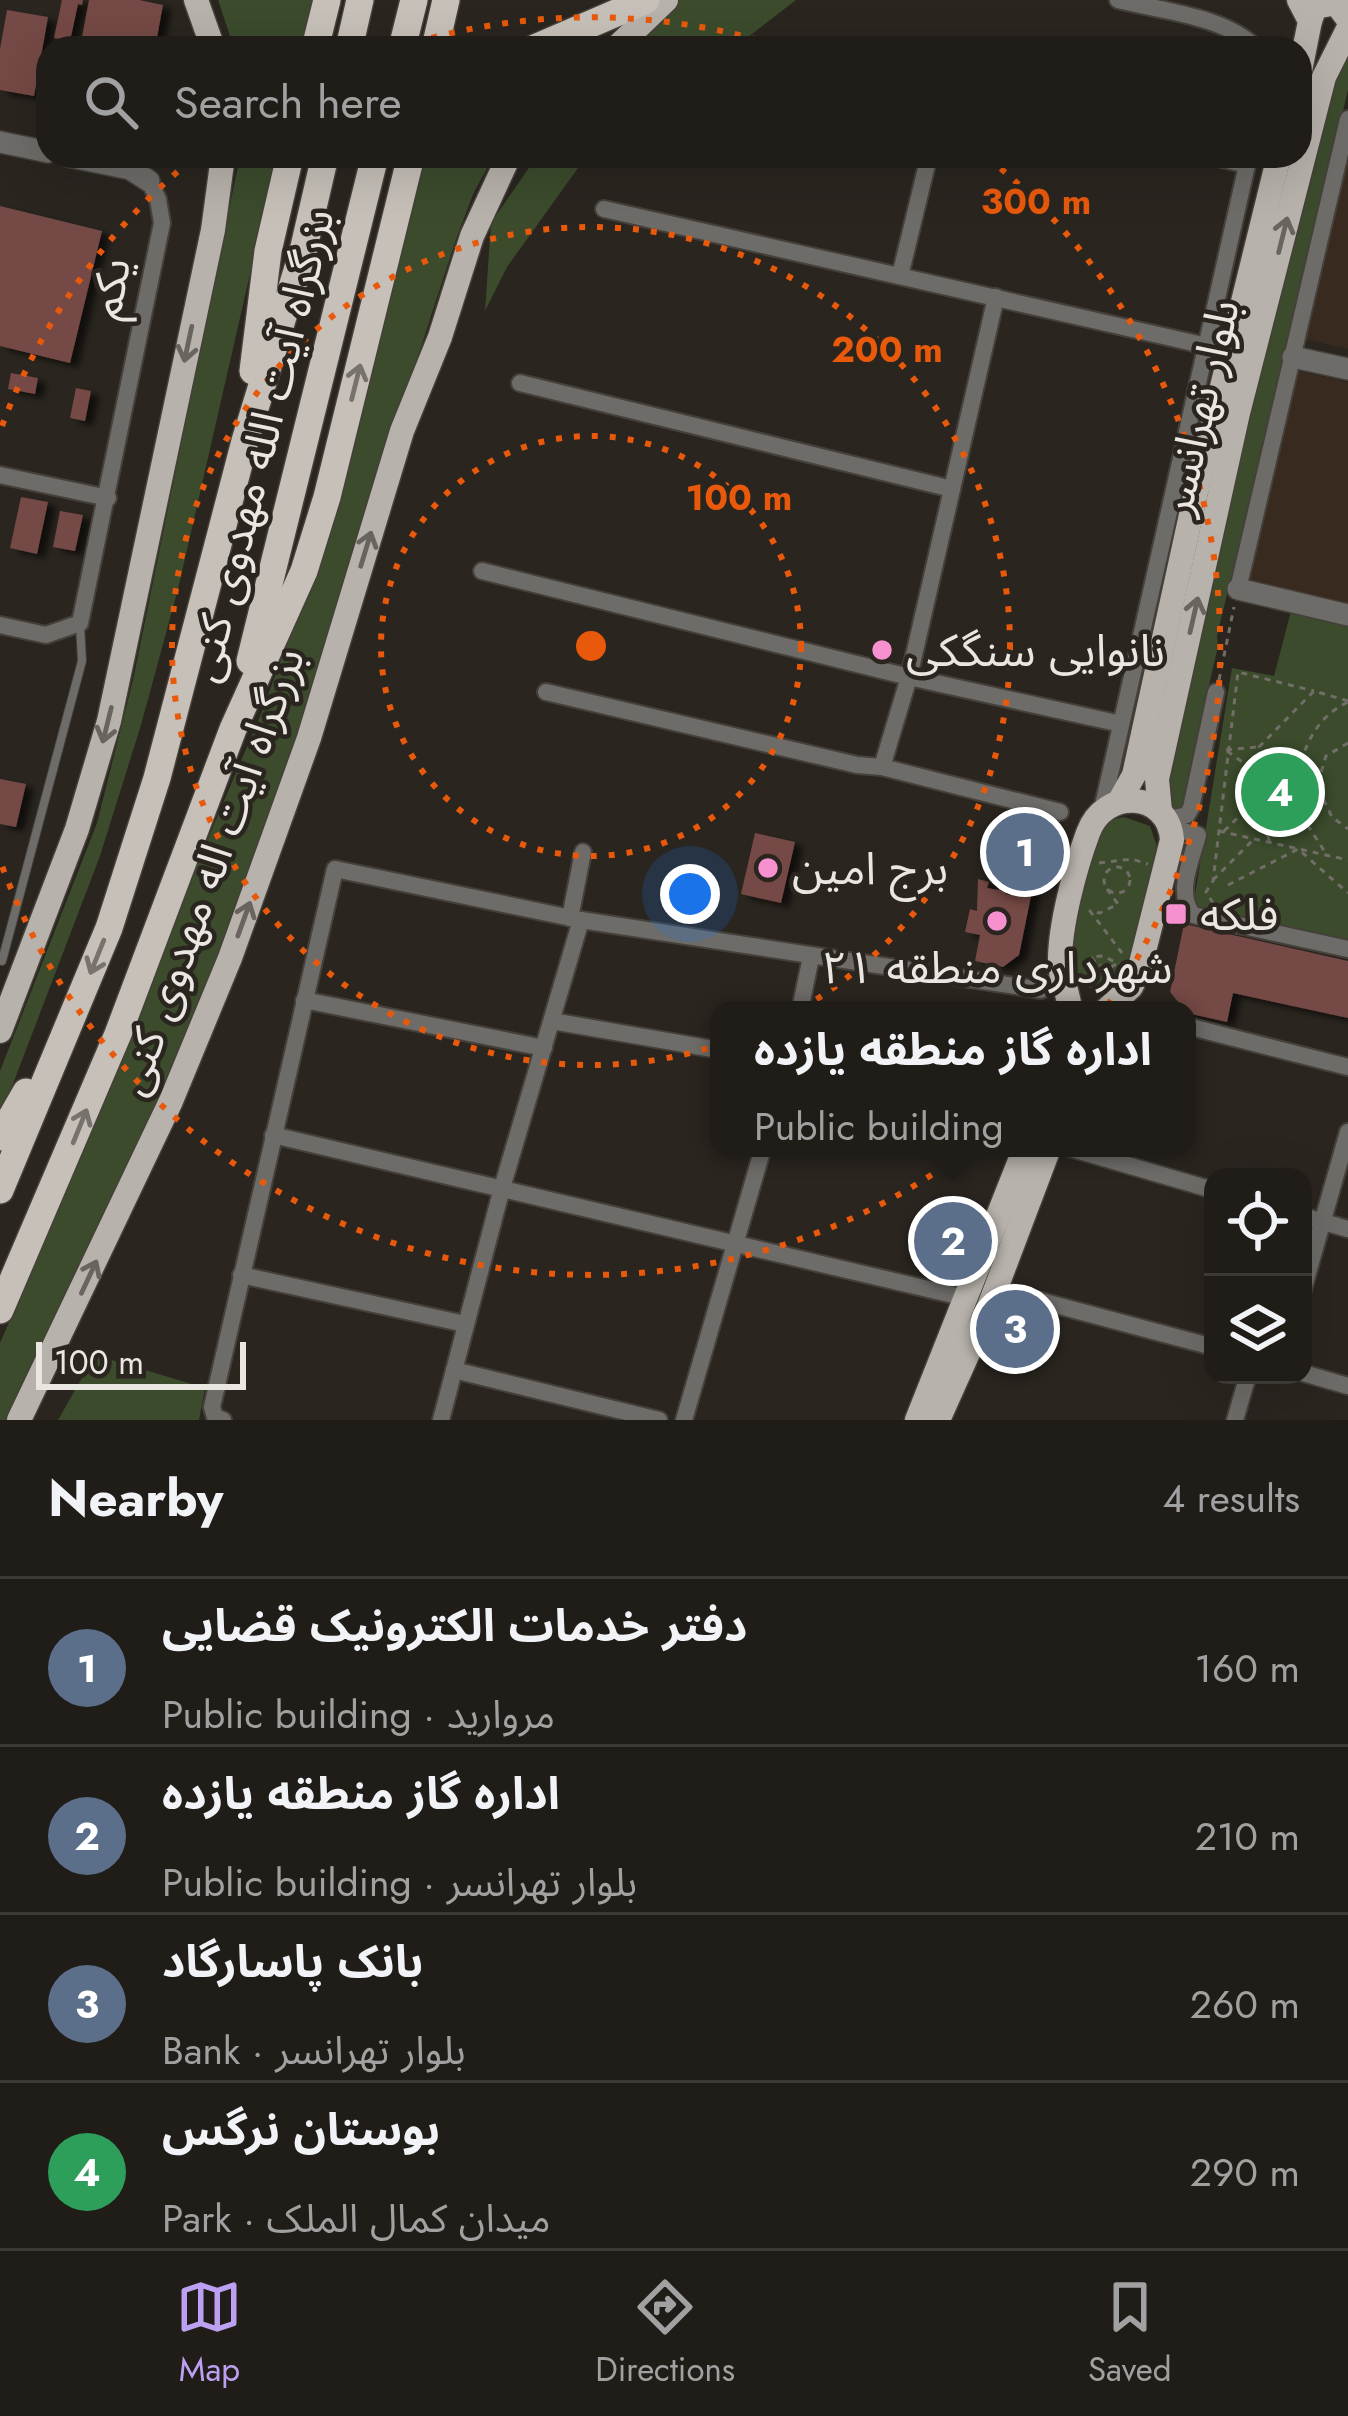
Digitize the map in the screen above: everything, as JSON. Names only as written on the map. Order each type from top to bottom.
[{"type":"highway","points":[[318,36],[327,0]]},
{"type":"highway","points":[[352,36],[359,0]]},
{"type":"highway","points":[[405,36],[414,0]]},
{"type":"highway","points":[[438,36],[446,0]]},
{"type":"highway","points":[[564,36],[646,0]]},
{"type":"highway","name":"بزرگراه آیت الله مهدوی کنی","points":[[245,441],[268,251],[287,168]]},
{"type":"highway","name":"بزرگراه آیت الله مهدوی کنی","points":[[0,1190],[109,928],[158,778],[322,168]]},
{"type":"highway","name":"بزرگراه آیت الله مهدوی کنی","points":[[232,729],[372,168]]},
{"type":"highway","name":"بزرگراه آیت الله مهدوی کنی","points":[[232,729],[310,553],[410,168]]},
{"type":"highway","name":"بزرگراه آیت اله مهدوی کنی","points":[[0,1310],[118,1034],[232,729]]},
{"type":"highway","points":[[0,1137],[25,1094],[59,1052]]},
{"type":"main road","points":[[196,0],[209,36]]},
{"type":"main road","points":[[628,36],[666,0]]},
{"type":"main road","points":[[1304,10],[1336,3],[1348,19]]},
{"type":"main road","name":"بلوار تهرانسر","points":[[1312,123],[1324,76],[1348,28]]},
{"type":"main road","points":[[0,1030],[77,829],[109,721],[213,230],[221,168]]},
{"type":"main road","name":"بزرگراه آیت اله مهدوی کنی","points":[[19,1420],[171,1100],[230,958],[309,737],[402,430],[440,337],[472,236],[503,168]]},
{"type":"main road","name":"بلوار تهرانسر","points":[[1067,995],[1061,946],[1079,863],[1087,834],[1134,775],[1276,168]]},
{"type":"main road","name":"بلوار تهرانسر","points":[[1120,1001],[1136,979],[1164,877],[1167,820],[1157,779],[1238,413],[1301,168]]},
{"type":"main road","points":[[1111,805],[1142,803],[1167,820]]},
{"type":"main road","points":[[916,1420],[1021,1157]]},
{"type":"main road","points":[[938,1420],[996,1288],[1046,1157]]},
{"type":"street","points":[[1118,0],[1243,36]]},
{"type":"street","points":[[1348,119],[1238,589],[1348,615]]},
{"type":"street","points":[[0,142],[36,150]]},
{"type":"street","name":"یکم","points":[[80,623],[162,223],[158,199],[148,181],[125,168]]},
{"type":"street","points":[[901,276],[926,168]]},
{"type":"street","points":[[1111,805],[1121,724],[1246,168]]},
{"type":"street","points":[[604,209],[1208,346]]},
{"type":"street","points":[[1223,277],[1258,239]]},
{"type":"street","points":[[882,767],[909,677],[996,298]]},
{"type":"street","points":[[1293,357],[1348,369]]},
{"type":"street","points":[[520,383],[952,488]]},
{"type":"street","points":[[0,476],[108,498]]},
{"type":"street","points":[[482,571],[909,677],[1121,724]]},
{"type":"street","points":[[0,625],[46,635],[80,623]]},
{"type":"street","points":[[546,692],[1060,812]]},
{"type":"street","points":[[1167,820],[1187,815],[1191,808],[1216,692]]},
{"type":"street","points":[[1167,820],[1198,835],[1184,891],[1193,915],[1348,950]]},
{"type":"street","points":[[441,1420],[552,1021],[575,919],[583,853]]},
{"type":"street","points":[[219,1418],[212,1407],[335,868],[575,919],[1067,995]]},
{"type":"street","points":[[802,1001],[811,957]]},
{"type":"street","points":[[304,1000],[544,1048]]},
{"type":"street","points":[[552,1021],[710,1048]]},
{"type":"street","points":[[1196,1028],[1348,1067]]},
{"type":"street","points":[[1307,1276],[1348,1132]]},
{"type":"street","points":[[273,1135],[966,1298]]},
{"type":"street","points":[[684,1420],[760,1157]]},
{"type":"street","points":[[1100,1157],[1204,1187]]},
{"type":"street","points":[[1312,1219],[1348,1229]]},
{"type":"street","points":[[241,1275],[465,1324]]},
{"type":"street","points":[[996,1288],[1204,1345]]},
{"type":"street","points":[[454,1370],[659,1420]]},
{"type":"street","points":[[1312,1376],[1348,1386]]},
{"type":"street","points":[[1234,1420],[1245,1384]]},
{"type":"lane","points":[[2,961],[82,661],[80,623]]},
{"type":"path","points":[[1216,692],[1238,589]]},
{"type":"path","points":[[1213,880],[1238,672],[1348,701]]},
{"type":"path","points":[[1259,747],[1314,691]]},
{"type":"path","points":[[1220,831],[1257,799],[1292,785],[1304,747],[1328,711],[1348,701]]},
{"type":"path","points":[[1348,743],[1326,756],[1317,786],[1332,817],[1348,829]]},
{"type":"path","points":[[1226,750],[1259,747],[1282,760],[1296,778]]},
{"type":"path","points":[[1226,750],[1251,768],[1282,760]]},
{"type":"path","points":[[1296,778],[1318,773]]},
{"type":"path","points":[[1292,785],[1298,809],[1328,856]]},
{"type":"path","points":[[1257,799],[1270,843]]},
{"type":"path","points":[[1220,831],[1348,860]]},
{"type":"path","points":[[1214,904],[1205,892],[1255,839]]},
{"type":"path","points":[[1228,885],[1298,849]]},
{"type":"path","points":[[1298,849],[1348,893]]},
{"type":"path","points":[[1079,863],[1138,860],[1164,877]]},
{"type":"path","points":[[1107,889],[1119,893],[1129,886],[1129,874],[1120,864]]},
{"type":"path","points":[[1120,864],[1105,876],[1107,889],[1118,904],[1100,913],[1090,911],[1123,955],[1124,966]]},
{"type":"path","points":[[1078,952],[1091,957]]},
{"type":"shaded area","points":[[1348,151],[1348,349],[1304,339]]},
{"type":"shaded area","points":[[1298,371],[1348,382],[1348,605],[1247,583]]},
{"type":"green space","points":[[218,0],[315,0],[306,36],[230,36]]},
{"type":"green space","points":[[675,0],[796,0],[750,36],[642,36]]},
{"type":"green space","points":[[1348,47],[1348,90],[1217,636],[1181,808],[1174,810],[1168,805],[1169,760],[1306,168],[1312,168],[1317,120]]},
{"type":"green space","points":[[238,168],[274,168],[178,589],[141,725],[100,856],[0,1118],[0,1071],[97,823],[133,680]]},
{"type":"green space","points":[[423,168],[487,168],[458,234],[323,662],[247,883],[116,1192],[8,1420],[0,1420],[0,1343],[113,1082],[185,892],[261,714],[322,547]]},
{"type":"green space","points":[[529,168],[578,168],[507,267],[485,311],[491,223]]},
{"type":"green space","points":[[1291,611],[1348,625],[1348,942],[1193,907],[1232,668],[1274,676]]},
{"type":"green space","points":[[1124,817],[1150,826],[1158,849],[1130,969],[1118,983],[1096,989],[1072,976],[1076,921],[1099,836],[1110,822]]},
{"type":"green space","points":[[95,1355],[205,1388],[199,1420],[58,1420]]},
{"type":"building","points":[[62,0],[83,0],[71,36],[54,36]]},
{"type":"building","points":[[89,0],[163,5],[157,36],[82,36]]},
{"type":"building","points":[[7,10],[48,17],[45,36],[36,36],[34,96],[0,90]]},
{"type":"building","points":[[0,206],[102,231],[70,363],[0,346]]},
{"type":"building","points":[[11,373],[38,378],[35,394],[8,389]]},
{"type":"building","points":[[76,388],[91,391],[85,421],[70,418]]},
{"type":"building","points":[[21,497],[48,502],[37,554],[10,548]]},
{"type":"building","points":[[60,511],[83,515],[75,551],[53,547]]},
{"type":"building","points":[[0,779],[26,784],[16,827],[0,824]]},
{"type":"building","name":"برج امین","points":[[755,833],[795,842],[781,903],[741,894]]},
{"type":"building","name":"شهرداری منطقه ۲۱","points":[[978,879],[989,882],[987,888],[999,890],[1001,884],[1008,885],[1006,894],[1019,897],[1021,889],[1032,891],[1019,955],[1003,967],[975,961],[980,935],[965,932],[970,909],[977,911]]},
{"type":"building","points":[[1184,924],[1348,961],[1348,1018],[1233,993],[1227,1022],[1196,1015],[1196,1001],[1177,1001],[1170,992]]},
{"type":"place","name":"نانوایی سنگکی","points":[[882,650]]},
{"type":"place","name":"بوستان نرگس","points":[[1280,792]]},
{"type":"place","name":"دفتر خدمات الکترونیک قضایی","points":[[1025,852]]},
{"type":"place","name":"برج امین","points":[[768,868]]},
{"type":"place","name":"فلکه","points":[[1176,914]]},
{"type":"place","name":"شهرداری منطقه ۲۱","points":[[997,921]]},
{"type":"place","name":"اداره گاز منطقه یازده","points":[[953,1241]]},
{"type":"place","name":"بانک پاسارگاد","points":[[1015,1329]]}]
